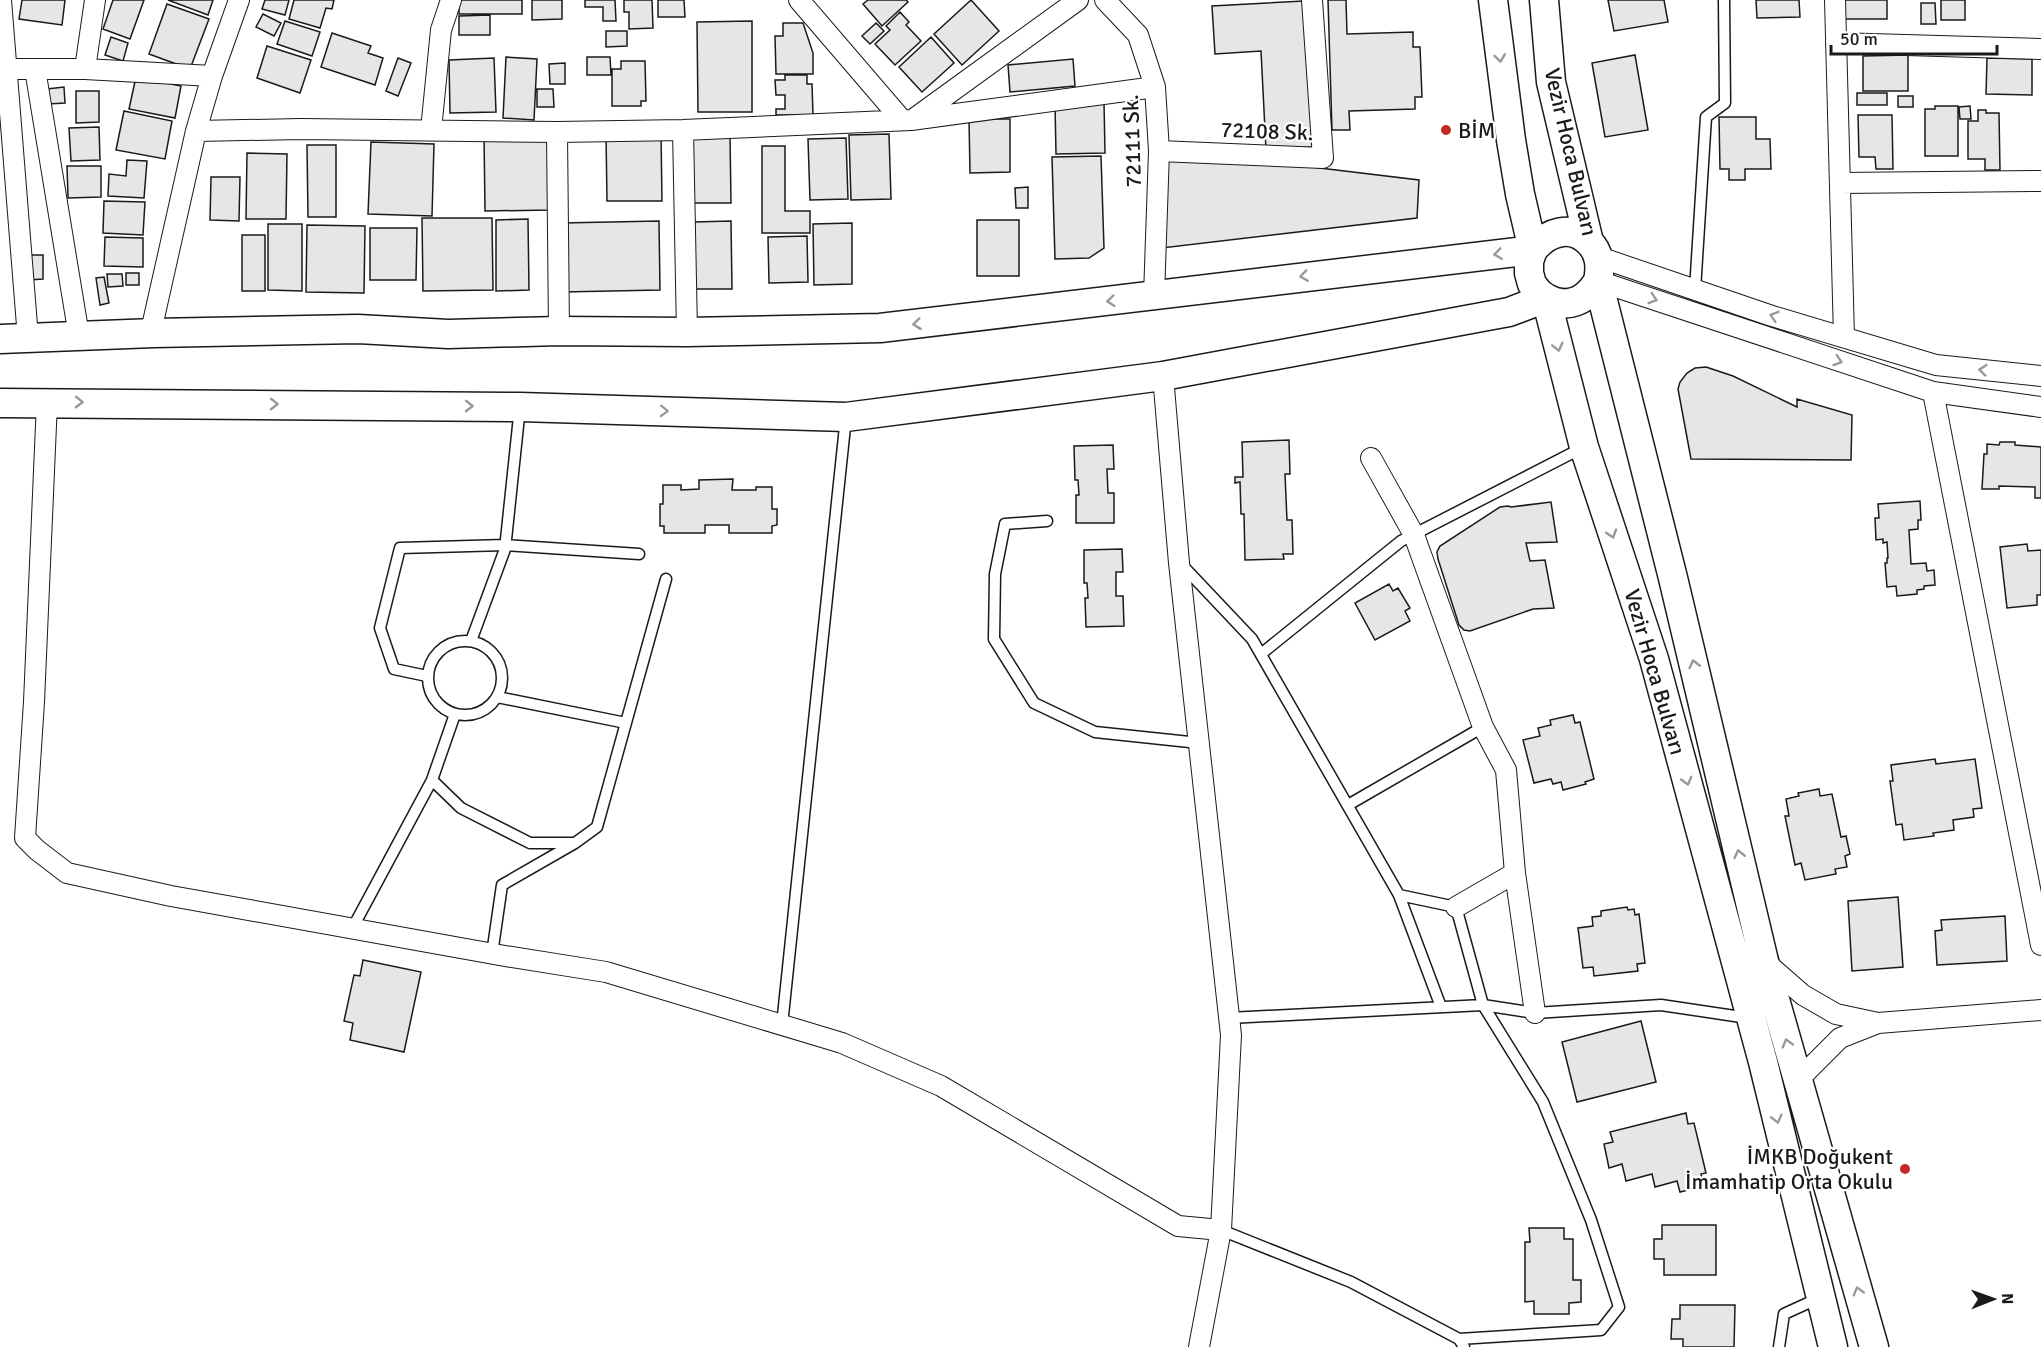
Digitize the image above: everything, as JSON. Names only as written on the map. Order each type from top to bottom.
[{"type":"main road","name":"Vezir Hoca Bulvarı","points":[[1493,0],[1511,140],[1533,250],[1529,261],[1529,273],[1532,284],[1546,298],[1584,447],[1654,659],[1751,1019],[1833,1347]]},
{"type":"main road","name":"Vezir Hoca Bulvarı","points":[[1544,0],[1551,82],[1764,961],[1874,1347]]},
{"type":"main road","points":[[0,403],[520,407],[846,417],[1163,376],[1509,312],[1546,298],[1560,304],[1572,303],[1592,291],[1595,260],[1574,233],[1563,231],[1541,240],[1533,250],[880,328],[448,334],[358,329],[154,333],[14,339]]},
{"type":"street","points":[[1,0],[6,69],[14,339]]},
{"type":"street","points":[[85,69],[95,0]]},
{"type":"street","points":[[154,333],[152,331],[196,131],[212,76],[239,0]]},
{"type":"street","points":[[799,0],[906,120]]},
{"type":"street","points":[[906,120],[1078,0]]},
{"type":"street","name":"72111 Sk.","points":[[1105,0],[1138,35],[1155,87],[1159,151],[1154,296]]},
{"type":"street","name":"72108 Sk.","points":[[1159,151],[1323,158],[1312,0]]},
{"type":"street","points":[[1835,0],[1844,337]]},
{"type":"street","points":[[431,130],[444,3]]},
{"type":"street","points":[[1836,43],[2041,49]]},
{"type":"street","points":[[6,69],[85,69],[212,76]]},
{"type":"street","points":[[35,69],[79,336]]},
{"type":"street","points":[[196,131],[301,129],[557,132],[683,130],[906,120],[1155,87]]},
{"type":"street","points":[[683,130],[687,332]]},
{"type":"street","points":[[557,132],[559,331]]},
{"type":"street","points":[[1840,183],[2041,181]]},
{"type":"street","points":[[1595,260],[1936,365],[2041,376]]},
{"type":"street","points":[[1595,260],[1933,392],[2041,407]]},
{"type":"street","points":[[1163,376],[1179,563],[1231,1035],[1221,1230],[1199,1347]]},
{"type":"street","points":[[1933,392],[2041,945]]},
{"type":"street","points":[[47,402],[25,838],[67,873],[171,896],[492,954],[606,972],[842,1043],[940,1086],[1178,1226],[1221,1230]]},
{"type":"street","points":[[1371,458],[1414,535],[1484,727],[1506,770],[1515,873],[1534,1013]]},
{"type":"street","points":[[1456,907],[1515,873]]},
{"type":"street","points":[[1764,961],[1803,995],[1836,1014],[1878,1023],[2041,1010]]},
{"type":"street","points":[[1798,1080],[1840,1038],[1878,1023]]},
{"type":"lane","points":[[1695,290],[1706,117],[1725,103],[1724,0]]},
{"type":"lane","points":[[471,640],[505,545],[520,407]]},
{"type":"lane","points":[[782,1025],[846,417]]},
{"type":"lane","points":[[1261,654],[1401,541],[1584,447]]},
{"type":"lane","points":[[1047,521],[1005,524],[995,574],[994,639],[1034,703],[1095,732],[1199,743]]},
{"type":"lane","points":[[427,676],[394,669],[380,628],[400,548],[505,545],[639,554]]},
{"type":"lane","points":[[1179,563],[1252,639],[1261,654],[1399,895],[1441,1007]]},
{"type":"lane","points":[[492,954],[501,885],[574,843],[597,826],[666,579]]},
{"type":"lane","points":[[471,640],[488,648],[500,662],[503,674],[502,686],[489,707],[467,716],[443,709],[434,700],[427,676],[430,663],[437,652],[453,642],[471,640]]},
{"type":"lane","points":[[497,697],[626,723]]},
{"type":"lane","points":[[352,929],[432,780],[455,714]]},
{"type":"lane","points":[[1348,805],[1484,727]]},
{"type":"lane","points":[[432,780],[461,808],[530,843],[574,843]]},
{"type":"lane","points":[[1221,1230],[1351,1282],[1462,1343],[1601,1330],[1619,1307],[1591,1220],[1543,1102],[1483,1005],[1456,907],[1399,895]]},
{"type":"lane","points":[[1229,1018],[1483,1005],[1534,1013],[1661,1005],[1751,1019]]},
{"type":"lane","points":[[1779,1347],[1784,1314],[1821,1298]]},
{"type":"building","points":[[22,0],[65,0],[62,25],[19,19]]},
{"type":"building","points":[[113,0],[144,0],[130,39],[103,29]]},
{"type":"building","points":[[168,0],[213,0],[208,15]]},
{"type":"building","points":[[265,0],[289,0],[285,15],[262,9]]},
{"type":"building","points":[[294,0],[334,0],[332,9],[326,8],[320,28],[289,19]]},
{"type":"building","points":[[459,0],[522,0],[522,14],[459,14]]},
{"type":"building","points":[[532,0],[562,0],[562,19],[532,20]]},
{"type":"building","points":[[585,0],[615,0],[616,21],[603,21],[603,7],[585,7]]},
{"type":"building","points":[[624,0],[652,0],[653,28],[629,29],[629,12],[624,12]]},
{"type":"building","points":[[658,0],[684,0],[685,17],[658,17]]},
{"type":"building","points":[[868,0],[906,0],[908,2],[882,26],[863,4]]},
{"type":"building","points":[[971,0],[999,31],[962,65],[934,34]]},
{"type":"building","points":[[1328,0],[1346,0],[1347,34],[1413,32],[1413,47],[1420,47],[1422,97],[1415,97],[1415,109],[1349,111],[1350,130],[1332,130]]},
{"type":"building","points":[[1608,0],[1664,0],[1668,22],[1614,31]]},
{"type":"building","points":[[1756,0],[1799,0],[1800,17],[1757,18]]},
{"type":"building","points":[[1845,0],[1887,0],[1887,19],[1845,19]]},
{"type":"building","points":[[1941,0],[1965,0],[1965,20],[1941,20]]},
{"type":"building","points":[[1304,1],[1313,147],[1266,150],[1261,51],[1215,54],[1212,6]]},
{"type":"building","points":[[1921,3],[1935,3],[1936,24],[1921,24]]},
{"type":"building","points":[[167,4],[209,19],[190,69],[149,54]]},
{"type":"building","points":[[900,12],[909,22],[906,25],[921,41],[895,65],[875,44],[890,30],[886,26]]},
{"type":"building","points":[[263,14],[281,23],[274,36],[256,27]]},
{"type":"building","points":[[490,15],[490,35],[459,35],[459,16]]},
{"type":"building","points":[[285,21],[320,32],[312,56],[277,44]]},
{"type":"building","points":[[752,21],[752,112],[698,112],[697,22]]},
{"type":"building","points":[[783,23],[803,23],[813,53],[813,74],[776,74],[775,36],[783,36]]},
{"type":"building","points":[[876,23],[884,31],[870,44],[862,36]]},
{"type":"building","points":[[606,31],[627,31],[627,46],[606,47]]},
{"type":"building","points":[[332,33],[371,46],[368,53],[383,58],[375,85],[321,67]]},
{"type":"building","points":[[111,37],[128,43],[123,61],[105,55]]},
{"type":"building","points":[[931,37],[954,63],[922,92],[899,67]]},
{"type":"building","points":[[267,46],[311,60],[300,93],[257,78]]},
{"type":"building","points":[[1635,55],[1648,130],[1605,137],[1592,63]]},
{"type":"building","points":[[1908,55],[1908,91],[1863,91],[1863,56]]},
{"type":"building","points":[[506,57],[537,59],[534,120],[503,118]]},
{"type":"building","points":[[587,57],[610,57],[611,75],[587,75]]},
{"type":"building","points":[[398,58],[411,63],[398,96],[386,91]]},
{"type":"building","points":[[494,58],[496,112],[450,113],[449,60]]},
{"type":"building","points":[[1987,58],[2032,59],[2032,95],[1986,94]]},
{"type":"building","points":[[1073,59],[1075,86],[1010,92],[1008,65]]},
{"type":"building","points":[[621,61],[645,61],[646,101],[641,101],[641,106],[612,106],[612,69],[621,69]]},
{"type":"building","points":[[565,63],[565,84],[550,84],[549,64]]},
{"type":"building","points":[[785,75],[807,75],[807,84],[812,84],[813,115],[776,115],[776,109],[785,109],[785,95],[776,95],[775,80],[785,80]]},
{"type":"building","points":[[136,77],[181,86],[175,118],[129,109]]},
{"type":"building","points":[[64,87],[65,103],[48,104],[47,89]]},
{"type":"building","points":[[537,89],[553,89],[554,107],[537,107]]},
{"type":"building","points":[[76,91],[99,91],[99,122],[76,123]]},
{"type":"building","points":[[1857,93],[1887,93],[1887,105],[1857,105]]},
{"type":"building","points":[[1898,96],[1913,96],[1913,107],[1898,107]]},
{"type":"building","points":[[1104,102],[1105,153],[1056,154],[1055,103]]},
{"type":"building","points":[[1935,106],[1958,106],[1958,156],[1925,156],[1925,109],[1935,109]]},
{"type":"building","points":[[1970,106],[1971,119],[1960,119],[1959,107]]},
{"type":"building","points":[[1978,110],[1986,110],[1986,113],[1999,113],[2000,170],[1985,170],[1985,159],[1968,159],[1968,121],[1978,121]]},
{"type":"building","points":[[124,111],[172,121],[165,159],[116,150]]},
{"type":"building","points":[[1858,115],[1892,115],[1893,169],[1876,169],[1875,157],[1859,157]]},
{"type":"building","points":[[1719,117],[1756,117],[1756,139],[1770,139],[1771,169],[1745,169],[1745,180],[1729,180],[1729,169],[1720,169]]},
{"type":"building","points":[[969,119],[1010,119],[1010,172],[970,173]]},
{"type":"building","points":[[99,127],[100,160],[71,161],[69,128]]},
{"type":"building","points":[[661,133],[662,201],[607,201],[606,134]]},
{"type":"building","points":[[889,134],[891,199],[851,200],[849,135]]},
{"type":"building","points":[[484,135],[550,135],[551,210],[485,211]]},
{"type":"building","points":[[692,136],[730,136],[731,203],[693,203]]},
{"type":"building","points":[[846,138],[848,199],[810,200],[808,139]]},
{"type":"building","points":[[371,142],[434,144],[432,216],[368,214]]},
{"type":"building","points":[[307,145],[336,145],[336,217],[308,217]]},
{"type":"building","points":[[762,146],[785,146],[785,211],[810,211],[810,233],[762,233]]},
{"type":"building","points":[[247,153],[287,154],[286,219],[246,219]]},
{"type":"building","points":[[1101,156],[1104,248],[1089,258],[1055,259],[1052,157]]},
{"type":"building","points":[[1166,158],[1303,166],[1419,180],[1417,218],[1162,248]]},
{"type":"building","points":[[127,160],[147,161],[144,198],[108,196],[109,174],[126,176]]},
{"type":"building","points":[[67,166],[101,166],[101,197],[68,198]]},
{"type":"building","points":[[211,177],[240,177],[239,221],[210,220]]},
{"type":"building","points":[[1028,187],[1028,208],[1016,208],[1015,188]]},
{"type":"building","points":[[104,201],[145,202],[143,235],[103,233]]},
{"type":"building","points":[[422,218],[492,218],[493,290],[423,291]]},
{"type":"building","points":[[528,219],[529,290],[496,291],[496,220]]},
{"type":"building","points":[[977,220],[1019,220],[1019,276],[977,276]]},
{"type":"building","points":[[659,221],[660,290],[562,292],[561,223]]},
{"type":"building","points":[[731,221],[732,289],[695,289],[694,222]]},
{"type":"building","points":[[852,223],[852,284],[814,285],[813,224]]},
{"type":"building","points":[[268,224],[302,224],[302,291],[268,290]]},
{"type":"building","points":[[307,225],[365,226],[364,293],[306,292]]},
{"type":"building","points":[[370,228],[417,228],[416,280],[370,280]]},
{"type":"building","points":[[242,235],[265,235],[265,291],[242,291]]},
{"type":"building","points":[[807,236],[808,282],[769,283],[768,237]]},
{"type":"building","points":[[105,237],[143,238],[143,267],[104,266]]},
{"type":"building","points":[[28,255],[43,255],[43,279],[29,280]]},
{"type":"building","points":[[126,273],[139,273],[139,285],[126,285]]},
{"type":"building","points":[[107,274],[122,274],[123,286],[108,287]]},
{"type":"building","points":[[104,277],[109,303],[100,305],[96,278]]},
{"type":"building","points":[[1706,367],[1733,376],[1797,407],[1797,399],[1852,415],[1851,460],[1691,459],[1678,389],[1687,373],[1695,368]]},
{"type":"building","points":[[1289,440],[1290,474],[1285,474],[1287,520],[1292,520],[1293,554],[1283,554],[1284,559],[1245,560],[1244,514],[1241,514],[1240,482],[1235,483],[1235,477],[1243,477],[1242,442]]},
{"type":"building","points":[[2000,442],[2015,442],[2015,445],[2041,447],[2041,498],[2035,498],[2035,487],[1999,486],[1999,489],[1982,489],[1984,454],[1987,454],[1987,444],[1999,445]]},
{"type":"building","points":[[1113,445],[1114,469],[1107,469],[1108,493],[1114,493],[1114,523],[1076,523],[1076,495],[1079,495],[1078,480],[1075,480],[1074,446]]},
{"type":"building","points":[[733,479],[732,490],[772,487],[772,509],[777,509],[777,525],[772,526],[772,533],[729,533],[729,525],[705,525],[705,533],[664,533],[664,526],[660,526],[663,485],[681,485],[681,490],[699,489],[699,480]]},
{"type":"building","points":[[1920,501],[1921,520],[1918,520],[1918,529],[1909,530],[1911,564],[1926,563],[1927,571],[1934,570],[1935,585],[1924,586],[1924,589],[1917,590],[1917,594],[1897,596],[1896,586],[1887,587],[1885,563],[1888,558],[1887,542],[1883,543],[1883,539],[1876,540],[1875,518],[1879,518],[1878,504]]},
{"type":"building","points":[[1551,502],[1557,542],[1526,543],[1530,561],[1545,560],[1554,608],[1533,609],[1470,631],[1464,630],[1459,625],[1438,559],[1437,552],[1440,546],[1500,507]]},
{"type":"building","points":[[2027,544],[2028,551],[2041,550],[2041,595],[2037,595],[2037,605],[2007,608],[2000,547]]},
{"type":"building","points":[[1122,549],[1123,572],[1116,572],[1116,596],[1123,596],[1124,626],[1086,627],[1085,598],[1088,598],[1087,583],[1084,583],[1084,550]]},
{"type":"building","points":[[1389,584],[1393,591],[1398,588],[1410,608],[1405,611],[1410,621],[1375,640],[1355,603]]},
{"type":"building","points":[[1573,715],[1575,723],[1580,722],[1594,779],[1585,782],[1586,784],[1563,790],[1561,782],[1553,784],[1551,779],[1534,783],[1523,740],[1540,736],[1538,728],[1551,725],[1550,720]]},
{"type":"building","points":[[1935,759],[1936,764],[1975,759],[1982,808],[1973,809],[1974,817],[1953,820],[1954,830],[1933,833],[1934,836],[1904,840],[1902,824],[1896,825],[1890,781],[1893,781],[1891,765]]},
{"type":"building","points":[[1819,789],[1820,796],[1832,794],[1841,837],[1846,836],[1850,854],[1845,856],[1847,867],[1835,869],[1836,874],[1805,880],[1801,863],[1795,865],[1785,816],[1789,816],[1786,799],[1799,796],[1798,793]]},
{"type":"building","points":[[1898,897],[1903,967],[1852,971],[1848,901]]},
{"type":"building","points":[[1627,907],[1628,910],[1634,909],[1635,915],[1639,914],[1645,963],[1637,964],[1638,971],[1594,976],[1593,967],[1583,968],[1578,928],[1593,926],[1592,917],[1601,916],[1601,911]]},
{"type":"building","points":[[2005,916],[2007,961],[1937,965],[1935,931],[1942,930],[1941,920]]},
{"type":"building","points":[[363,960],[421,972],[404,1052],[350,1040],[353,1023],[344,1021],[354,975],[360,976]]},
{"type":"building","points":[[1641,1021],[1656,1082],[1577,1102],[1562,1042]]},
{"type":"building","points":[[1686,1113],[1688,1124],[1694,1123],[1706,1173],[1701,1174],[1704,1186],[1680,1192],[1677,1181],[1655,1187],[1652,1174],[1626,1181],[1622,1164],[1609,1168],[1604,1144],[1613,1142],[1610,1132]]},
{"type":"building","points":[[1662,1225],[1716,1225],[1716,1275],[1664,1275],[1664,1259],[1654,1259],[1654,1239],[1662,1239]]},
{"type":"building","points":[[1529,1228],[1564,1228],[1564,1239],[1573,1239],[1573,1280],[1581,1280],[1581,1302],[1569,1303],[1569,1314],[1534,1314],[1534,1301],[1525,1302],[1525,1242],[1530,1242]]},
{"type":"building","points":[[1680,1305],[1735,1305],[1734,1347],[1683,1347],[1683,1339],[1671,1339],[1672,1319],[1680,1319]]},
{"type":"place","name":"BİM","points":[[1446,130]]},
{"type":"place","name":"İMKB Doğukent İmamhatip Orta Okulu","points":[[1905,1169]]}]
